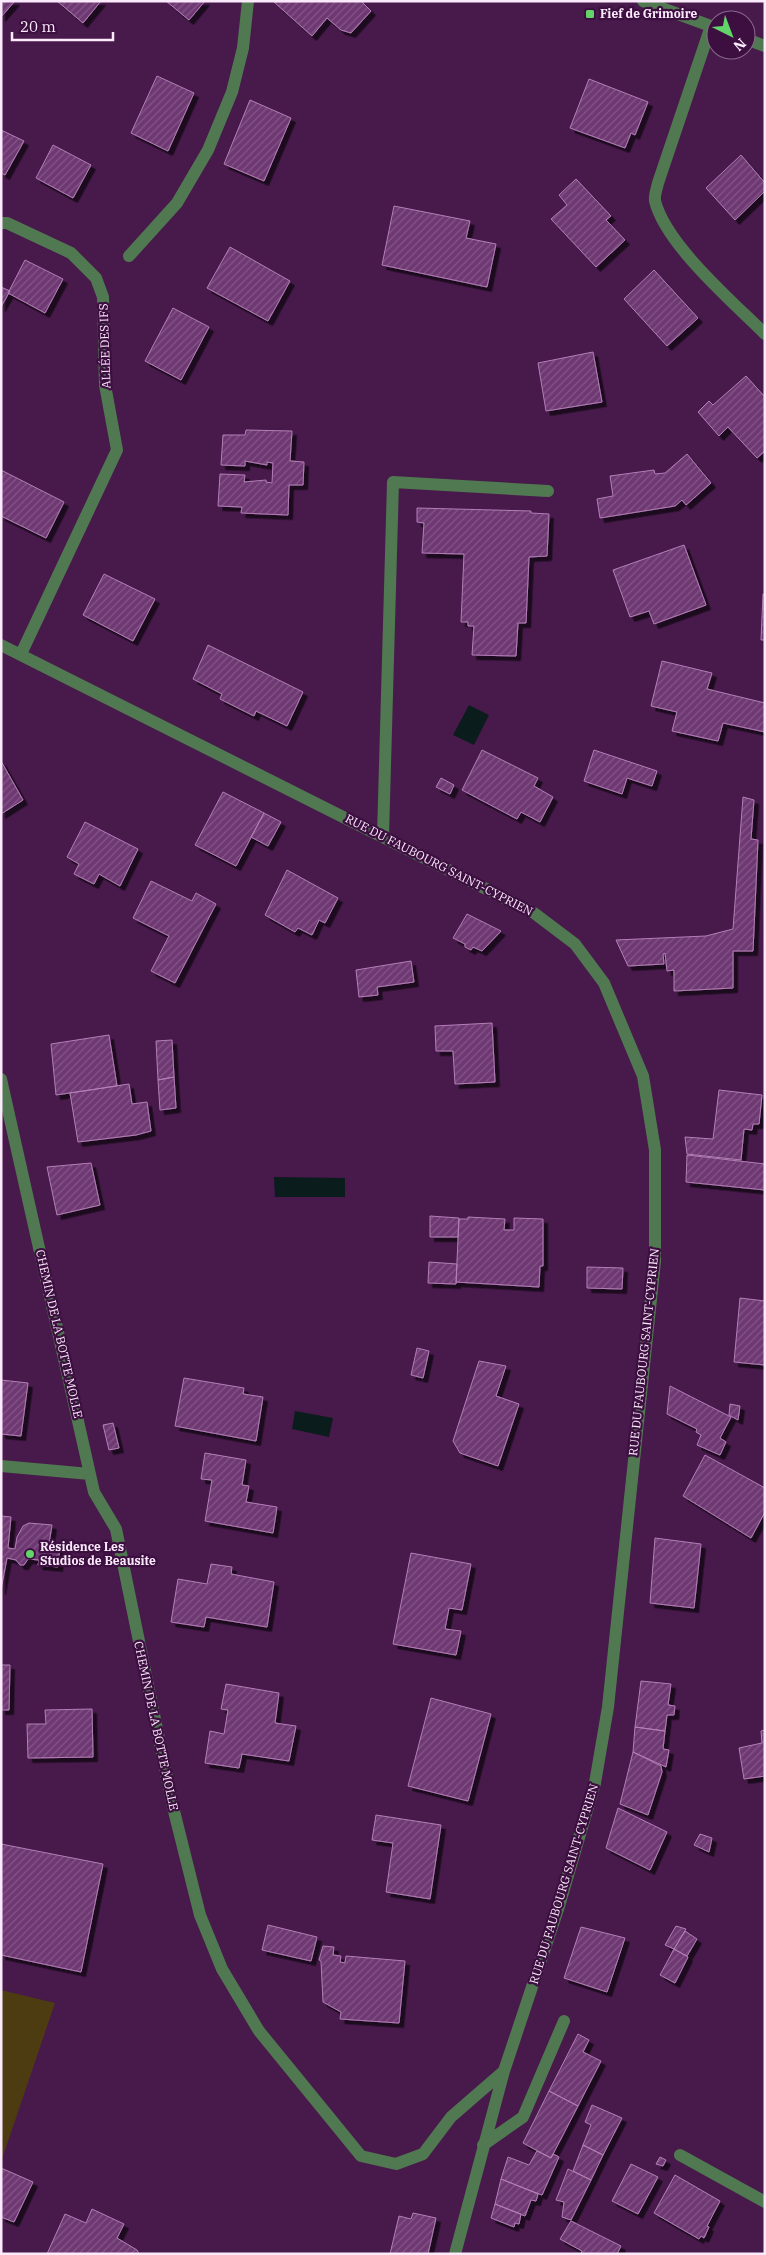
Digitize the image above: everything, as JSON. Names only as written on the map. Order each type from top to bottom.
[{"type":"street","points":[[129,256],[177,203],[208,150],[232,92],[243,48],[248,1]]},
{"type":"street","points":[[643,1],[706,24]]},
{"type":"street","points":[[706,47],[658,183],[654,200],[662,218],[679,244],[704,273],[765,334]]},
{"type":"street","name":"ALLÉE DES IFS","points":[[1,223],[7,223],[71,253],[96,278],[103,297],[105,385],[117,450],[20,654]]},
{"type":"street","points":[[383,836],[393,482],[548,491]]},
{"type":"street","name":"RUE DU FAUBOURG SAINT-CYPRIEN","points":[[1,644],[534,912],[575,944],[604,984],[643,1076],[655,1150],[655,1261],[609,1697],[596,1783],[559,1906],[504,2071],[455,2254]]},
{"type":"street","name":"CHEMIN DE LA BOTTE MOLLE","points":[[1,1079],[94,1492],[116,1529],[173,1807],[200,1914],[222,1969],[259,2031],[361,2156],[396,2164],[422,2154],[451,2117],[504,2071]]},
{"type":"street","points":[[1,1466],[90,1474]]},
{"type":"street","points":[[483,2145],[523,2117],[564,2021]]},
{"type":"street","points":[[680,2155],[765,2202]]},
{"type":"shaded area","points":[[469,705],[489,715],[474,745],[453,735]]},
{"type":"shaded area","points":[[274,1177],[345,1178],[345,1197],[275,1197]]},
{"type":"shaded area","points":[[295,1411],[333,1418],[329,1437],[292,1429]]},
{"type":"shaded area","points":[[1,1990],[55,2003],[1,2162]]},
{"type":"building","points":[[1,1],[15,1],[1,17]]},
{"type":"building","points":[[57,1],[101,1],[83,23]]},
{"type":"building","points":[[166,1],[205,1],[189,20]]},
{"type":"building","points":[[361,1],[371,11],[351,33],[341,30],[327,18],[312,36],[274,2]]},
{"type":"building","points":[[157,76],[194,93],[168,151],[131,133]]},
{"type":"building","points":[[589,79],[648,102],[635,135],[631,133],[625,148],[570,128]]},
{"type":"building","points":[[250,100],[291,118],[264,181],[224,164]]},
{"type":"building","points":[[1,130],[24,141],[5,175],[1,173]]},
{"type":"building","points":[[53,145],[91,165],[73,198],[36,178]]},
{"type":"building","points":[[741,155],[765,183],[765,191],[735,220],[706,188]]},
{"type":"building","points":[[576,179],[611,216],[606,220],[625,240],[596,267],[551,219],[567,205],[559,195]]},
{"type":"building","points":[[394,206],[470,221],[466,238],[496,244],[487,287],[382,265]]},
{"type":"building","points":[[230,247],[290,281],[268,321],[207,288]]},
{"type":"building","points":[[25,260],[63,279],[45,313],[8,293]]},
{"type":"building","points":[[654,270],[698,318],[667,346],[624,299]]},
{"type":"building","points":[[1,287],[10,291],[1,307]]},
{"type":"building","points":[[173,308],[209,327],[181,380],[145,361]]},
{"type":"building","points":[[593,352],[602,402],[546,411],[538,363]]},
{"type":"building","points":[[746,376],[765,397],[765,451],[757,458],[728,427],[719,436],[698,412],[709,401],[713,405]]},
{"type":"building","points":[[246,430],[292,431],[290,461],[304,462],[303,485],[289,485],[288,515],[241,513],[242,507],[218,506],[220,474],[245,475],[244,482],[266,480],[266,482],[272,483],[273,463],[267,462],[267,465],[245,461],[245,466],[221,465],[223,435],[245,435]]},
{"type":"building","points":[[687,454],[711,483],[686,505],[682,500],[675,506],[600,518],[597,499],[613,496],[610,476],[654,470],[655,474],[665,473]]},
{"type":"building","points":[[1,470],[64,502],[46,538],[1,516]]},
{"type":"building","points":[[417,508],[531,511],[531,513],[549,514],[547,556],[529,557],[526,623],[518,623],[516,656],[472,655],[474,626],[468,626],[468,622],[461,622],[464,554],[422,553],[424,523],[417,522]]},
{"type":"building","points":[[684,545],[706,605],[654,624],[649,611],[630,617],[613,570]]},
{"type":"building","points":[[104,574],[155,599],[133,641],[83,615]]},
{"type":"building","points":[[763,594],[765,594],[765,640],[761,640]]},
{"type":"building","points":[[208,645],[303,692],[287,726],[256,711],[254,716],[220,699],[222,694],[193,679]]},
{"type":"building","points":[[662,661],[712,673],[707,689],[765,703],[765,732],[723,723],[718,741],[672,731],[677,712],[651,706]]},
{"type":"building","points":[[482,750],[538,778],[534,786],[553,797],[540,822],[521,812],[517,819],[462,790]]},
{"type":"building","points":[[594,750],[657,771],[652,786],[627,778],[622,794],[584,781]]},
{"type":"building","points":[[1,761],[23,800],[1,814]]},
{"type":"building","points":[[441,778],[454,785],[450,794],[436,787]]},
{"type":"building","points":[[223,792],[264,813],[236,866],[195,845]]},
{"type":"building","points":[[743,797],[754,800],[751,839],[758,840],[753,951],[733,951],[733,988],[674,991],[674,970],[667,971],[665,953],[663,954],[664,964],[628,966],[616,940],[706,936],[733,929]]},
{"type":"building","points":[[264,813],[281,822],[268,846],[251,837]]},
{"type":"building","points":[[85,822],[138,849],[120,886],[99,874],[94,884],[74,874],[79,864],[67,857]]},
{"type":"building","points":[[287,870],[338,898],[325,923],[319,920],[312,935],[298,928],[295,932],[265,915]]},
{"type":"building","points":[[151,881],[192,901],[196,893],[216,904],[175,983],[151,971],[169,936],[133,918]]},
{"type":"building","points":[[467,914],[501,931],[482,951],[473,947],[471,950],[465,947],[465,944],[453,938]]},
{"type":"building","points":[[411,961],[414,982],[377,987],[378,995],[359,997],[356,970]]},
{"type":"building","points":[[492,1023],[495,1082],[455,1084],[453,1051],[436,1051],[435,1026]]},
{"type":"building","points":[[109,1035],[117,1086],[56,1095],[51,1044]]},
{"type":"building","points":[[172,1040],[174,1077],[158,1080],[156,1041]]},
{"type":"building","points":[[174,1077],[176,1108],[160,1110],[158,1080]]},
{"type":"building","points":[[129,1084],[132,1104],[147,1102],[151,1131],[136,1135],[78,1142],[70,1093]]},
{"type":"building","points":[[719,1090],[762,1095],[759,1124],[753,1124],[752,1130],[744,1129],[741,1160],[687,1154],[685,1137],[713,1139]]},
{"type":"building","points":[[687,1155],[765,1164],[765,1190],[686,1182]]},
{"type":"building","points":[[91,1163],[100,1205],[57,1215],[47,1167]]},
{"type":"building","points":[[430,1216],[459,1218],[458,1237],[430,1237]]},
{"type":"building","points":[[468,1217],[505,1219],[504,1230],[514,1230],[514,1218],[543,1219],[543,1266],[540,1266],[539,1287],[456,1282],[459,1219],[468,1219]]},
{"type":"building","points":[[429,1262],[457,1264],[456,1284],[428,1283]]},
{"type":"building","points":[[587,1267],[623,1268],[622,1289],[587,1288]]},
{"type":"building","points":[[740,1298],[765,1301],[765,1365],[734,1362]]},
{"type":"building","points":[[417,1348],[429,1351],[423,1378],[411,1375]]},
{"type":"building","points":[[479,1361],[506,1366],[496,1396],[519,1404],[498,1466],[460,1453],[453,1441]]},
{"type":"building","points":[[184,1378],[244,1388],[243,1394],[263,1397],[256,1441],[175,1426]]},
{"type":"building","points":[[1,1380],[28,1383],[21,1436],[1,1434]]},
{"type":"building","points":[[670,1386],[731,1417],[720,1438],[726,1442],[720,1455],[697,1445],[701,1435],[696,1432],[697,1429],[667,1414]]},
{"type":"building","points":[[730,1404],[740,1406],[738,1420],[729,1415]]},
{"type":"building","points":[[113,1423],[119,1448],[109,1450],[103,1425]]},
{"type":"building","points":[[205,1453],[246,1460],[242,1485],[249,1486],[246,1502],[277,1507],[273,1533],[205,1521],[212,1480],[201,1479]]},
{"type":"building","points":[[705,1455],[765,1488],[765,1512],[751,1538],[683,1496]]},
{"type":"building","name":"Résidence Les Studios de Beausite","points":[[1,1516],[11,1517],[8,1548],[15,1549],[17,1537],[23,1526],[29,1523],[52,1525],[49,1544],[60,1545],[58,1567],[38,1565],[39,1560],[28,1559],[24,1565],[20,1565],[16,1560],[7,1558],[1,1590]]},
{"type":"building","points":[[655,1538],[701,1544],[694,1608],[650,1603]]},
{"type":"building","points":[[411,1553],[471,1564],[462,1610],[449,1608],[445,1629],[461,1631],[456,1655],[393,1644]]},
{"type":"building","points":[[211,1564],[232,1567],[231,1574],[274,1582],[267,1627],[206,1617],[204,1627],[171,1622],[178,1579],[207,1584]]},
{"type":"building","points":[[1,1665],[10,1665],[9,1710],[1,1710]]},
{"type":"building","points":[[641,1681],[671,1684],[668,1705],[675,1706],[674,1715],[667,1715],[665,1731],[635,1727]]},
{"type":"building","points":[[226,1684],[279,1693],[275,1723],[296,1726],[289,1761],[242,1754],[239,1768],[205,1763],[210,1731],[224,1734],[228,1710],[221,1709]]},
{"type":"building","points":[[431,1698],[491,1714],[468,1801],[408,1786]]},
{"type":"building","points":[[92,1709],[93,1757],[28,1758],[27,1724],[46,1724],[45,1710]]},
{"type":"building","points":[[635,1727],[665,1731],[663,1749],[669,1750],[666,1767],[633,1752]]},
{"type":"building","points":[[765,1730],[765,1776],[744,1779],[739,1748],[762,1743],[761,1731]]},
{"type":"building","points":[[633,1752],[661,1766],[662,1772],[648,1815],[620,1804]]},
{"type":"building","points":[[618,1808],[667,1832],[650,1870],[606,1848]]},
{"type":"building","points":[[376,1815],[441,1825],[430,1899],[386,1892],[393,1843],[372,1840]]},
{"type":"building","points":[[700,1834],[712,1838],[709,1852],[694,1845]]},
{"type":"building","points":[[1,1844],[103,1864],[81,1972],[1,1955]]},
{"type":"building","points":[[268,1925],[317,1937],[311,1961],[262,1950]]},
{"type":"building","points":[[676,1926],[686,1929],[674,1949],[665,1945]]},
{"type":"building","points":[[581,1927],[625,1938],[607,1992],[564,1978]]},
{"type":"building","points":[[685,1931],[697,1939],[687,1956],[674,1949]]},
{"type":"building","points":[[323,1946],[334,1947],[333,1955],[341,1956],[340,1962],[345,1963],[346,1956],[405,1961],[399,2023],[340,2019],[341,2012],[323,2002],[321,1961],[319,1960]]},
{"type":"building","points":[[674,1949],[688,1957],[675,1983],[660,1975]]},
{"type":"building","points":[[578,2034],[589,2040],[583,2052],[601,2061],[578,2106],[549,2091]]},
{"type":"building","points":[[549,2091],[578,2106],[551,2158],[523,2143]]},
{"type":"building","points":[[592,2105],[622,2118],[603,2155],[583,2145],[591,2125],[585,2122]]},
{"type":"building","points":[[583,2145],[603,2155],[591,2180],[573,2171]]},
{"type":"building","points":[[537,2151],[551,2158],[553,2154],[559,2157],[542,2195],[501,2179],[508,2157],[529,2165]]},
{"type":"building","points":[[660,2157],[666,2160],[663,2166],[656,2164]]},
{"type":"building","points":[[631,2164],[658,2177],[638,2214],[612,2201]]},
{"type":"building","points":[[1,2168],[33,2182],[14,2222],[1,2217]]},
{"type":"building","points":[[568,2169],[591,2180],[571,2220],[562,2217],[564,2202],[556,2200]]},
{"type":"building","points":[[675,2175],[720,2201],[707,2226],[709,2227],[704,2238],[701,2236],[699,2239],[654,2213]]},
{"type":"building","points":[[501,2179],[538,2194],[536,2201],[531,2200],[525,2216],[495,2204]]},
{"type":"building","points":[[495,2204],[521,2214],[519,2224],[515,2223],[514,2227],[491,2218]]},
{"type":"building","points":[[92,2209],[124,2224],[117,2238],[137,2250],[139,2254],[47,2254],[65,2214],[86,2223]]},
{"type":"building","points":[[413,2213],[436,2218],[428,2254],[390,2254],[399,2216],[411,2219]]},
{"type":"building","points":[[571,2221],[621,2246],[617,2254],[581,2254],[582,2251],[560,2239]]},
{"type":"place","name":"Fief de Grimoire","points":[[590,14]]},
{"type":"place","name":"Résidence Les Studios de Beausite","points":[[30,1554]]}]
